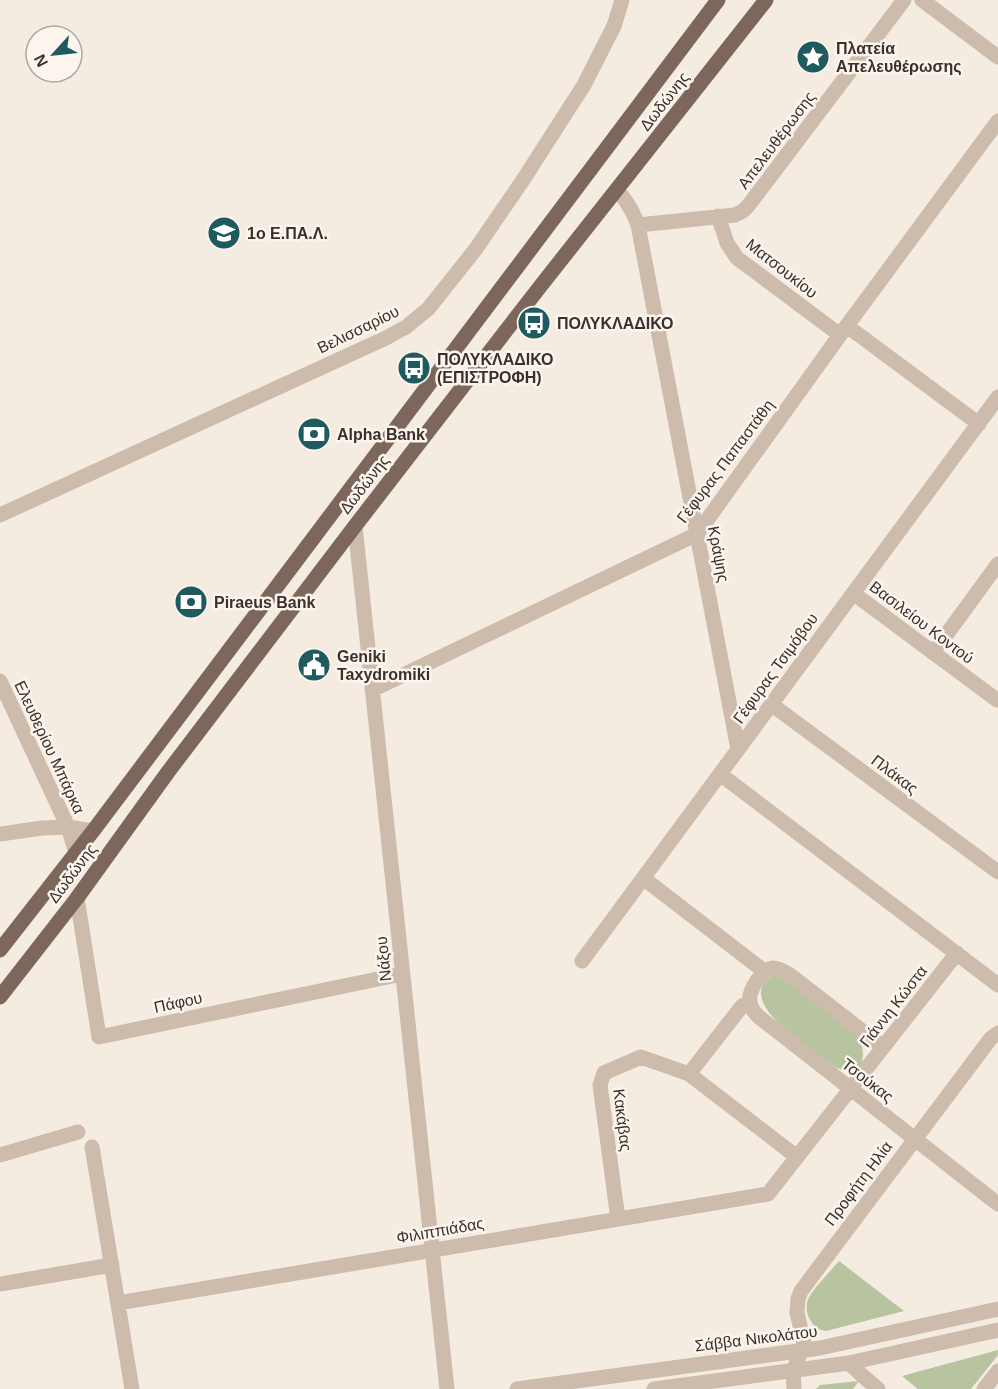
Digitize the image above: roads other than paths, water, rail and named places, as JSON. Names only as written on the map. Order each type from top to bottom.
[{"type":"main road","name":"Δωδώνης","points":[[0,950],[93,831],[718,0]]},
{"type":"main road","name":"Δωδώνης","points":[[0,997],[77,898],[168,772],[355,526],[766,0]]},
{"type":"street","name":"Βελισσαρίου","points":[[0,515],[399,332],[417,319],[437,299],[462,267],[584,85],[614,26],[622,0]]},
{"type":"street","name":"Απελευθέρωσης","points":[[638,225],[737,214],[748,206],[904,0]]},
{"type":"street","points":[[922,0],[998,57]]},
{"type":"street","name":"Γέφυρας Παπαστάθη","points":[[372,690],[697,534],[843,330],[998,121]]},
{"type":"street","points":[[617,190],[627,201],[638,225]]},
{"type":"street","name":"Ματσουκίου","points":[[718,216],[727,243],[737,258],[978,424]]},
{"type":"street","name":"Κράψης","points":[[638,225],[738,749]]},
{"type":"street","name":"Γέφυρας Τσιμόβου","points":[[582,962],[978,424],[997,402]]},
{"type":"street","name":"Νάξου","points":[[355,526],[447,1389]]},
{"type":"street","points":[[933,653],[998,564]]},
{"type":"street","name":"Βασιλείου Κοντού","points":[[853,593],[998,699]]},
{"type":"street","name":"Ελευθερίου Μπάρκα","points":[[0,681],[68,827],[76,853]]},
{"type":"street","name":"Πλάκας","points":[[771,704],[998,872]]},
{"type":"street","points":[[720,774],[998,985]]},
{"type":"street","points":[[0,834],[68,827],[93,831]]},
{"type":"street","points":[[643,878],[764,971]]},
{"type":"street","name":"Πάφου","points":[[77,898],[99,1037],[402,974]]},
{"type":"street","name":"Γιάννη Κώστα","points":[[768,1194],[957,953]]},
{"type":"street","points":[[689,1074],[742,1006],[750,1002],[751,991],[764,971],[775,968],[790,975],[883,1047]]},
{"type":"street","name":"Τσούκας","points":[[750,1002],[753,1011],[759,1017],[998,1204]]},
{"type":"street","name":"Προφήτη Ηλία","points":[[793,1371],[802,1350],[803,1339],[797,1312],[801,1291],[991,1038],[998,1033]]},
{"type":"street","name":"Κακάβας","points":[[618,1219],[600,1085],[604,1073],[641,1057],[689,1074],[797,1157]]},
{"type":"street","points":[[0,1155],[78,1132]]},
{"type":"street","points":[[92,1147],[132,1389]]},
{"type":"street","name":"Φιλιππιάδας","points":[[118,1303],[768,1194]]},
{"type":"street","points":[[0,1284],[111,1264]]},
{"type":"street","name":"Σάββα Νικολάτου","points":[[517,1389],[846,1343],[998,1309]]},
{"type":"street","points":[[654,1389],[849,1363],[998,1330]]},
{"type":"street","points":[[849,1363],[878,1389]]},
{"type":"street","points":[[793,1371],[794,1389]]},
{"type":"street","points":[[984,1389],[998,1371]]},
{"type":"place","name":"Πλατεία Απελευθέρωσης","points":[[813,57]]},
{"type":"place","name":"1ο Ε.ΠΑ.Λ.","points":[[224,233]]},
{"type":"place","name":"ΠΟΛΥΚΛΑΔΙΚΟ","points":[[534,323]]},
{"type":"place","name":"ΠΟΛΥΚΛΑΔΙΚΟ (ΕΠΙΣΤΡΟΦΗ)","points":[[414,368]]},
{"type":"place","name":"Alpha Bank","points":[[314,434]]},
{"type":"place","name":"Piraeus Bank","points":[[191,602]]},
{"type":"place","name":"Geniki Taxydromiki","points":[[314,665]]}]
